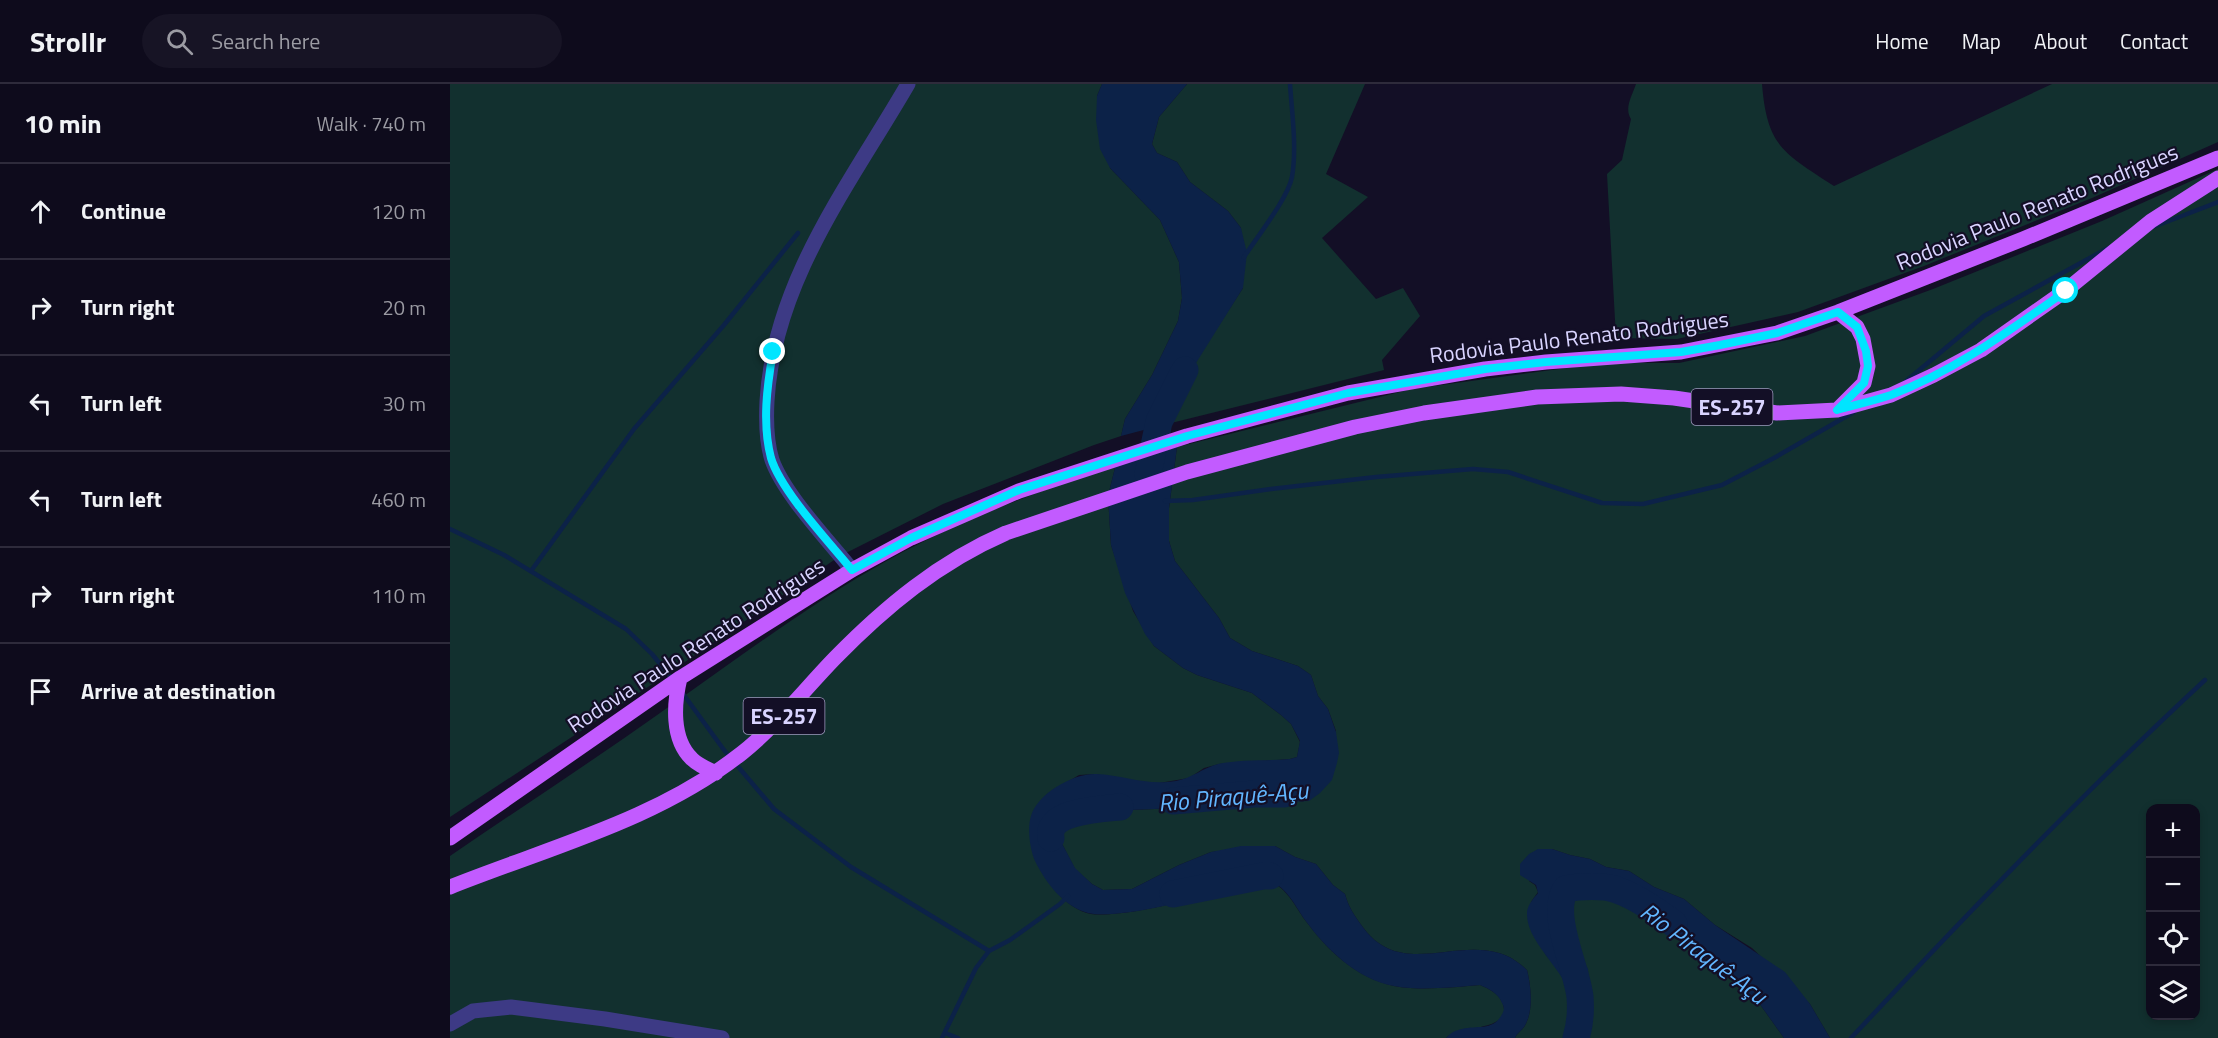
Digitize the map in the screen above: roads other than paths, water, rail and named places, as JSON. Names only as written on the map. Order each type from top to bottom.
[{"type":"main road","name":"Rodovia Paulo Renato Rodrigues","points":[[450,837],[680,678],[852,570],[911,538],[1019,490],[1187,436],[1348,393],[1410,381],[1546,362],[1691,350],[1777,333],[1838,312],[2023,239],[2218,158]]},
{"type":"main road","name":"Rodovia Paulo Renato Rodrigues","points":[[450,887],[619,824],[716,773],[745,751],[783,716],[834,659],[919,581],[981,543],[1038,521],[1186,472],[1354,427],[1424,412],[1537,397],[1621,394],[1674,398],[1777,413],[1837,410],[1891,395],[1981,350],[2066,291],[2151,221],[2218,178]]},
{"type":"main road","points":[[1837,410],[1864,383],[1868,366],[1866,351],[1857,327],[1838,312]]},
{"type":"main road","points":[[680,678],[675,710],[684,750],[699,764],[716,773]]},
{"type":"street","points":[[852,570],[789,491],[772,459],[766,423],[769,376],[786,305],[811,251],[847,183],[908,84]]},
{"type":"street","points":[[450,1024],[473,1011],[511,1007],[722,1038]]},
{"type":"water","points":[[1102,84],[1187,84],[1159,117],[1152,144],[1157,153],[1177,162],[1190,182],[1228,211],[1241,228],[1247,253],[1243,288],[1155,427],[1121,436],[1125,419],[1152,375],[1178,321],[1182,298],[1179,262],[1160,220],[1110,168],[1100,149],[1096,120],[1097,96]]},
{"type":"water","points":[[1177,447],[1169,508],[1169,541],[1175,561],[1219,618],[1230,638],[1252,651],[1298,666],[1311,675],[1318,696],[1328,709],[1336,732],[1339,753],[1337,763],[1332,780],[1309,801],[1274,803],[1241,792],[1229,792],[1178,808],[1073,814],[1064,821],[1058,836],[1075,868],[1092,884],[1103,890],[1132,889],[1211,852],[1241,846],[1275,846],[1295,857],[1316,864],[1333,885],[1345,894],[1362,926],[1377,942],[1392,950],[1409,954],[1426,954],[1481,950],[1503,954],[1520,964],[1527,970],[1530,1007],[1527,1021],[1515,1038],[1446,1038],[1458,1030],[1489,1026],[1497,1021],[1504,1010],[1498,997],[1480,985],[1413,988],[1394,986],[1368,977],[1355,970],[1333,952],[1305,920],[1286,892],[1269,881],[1228,882],[1206,888],[1170,904],[1133,912],[1096,914],[1079,910],[1063,899],[1039,869],[1030,845],[1031,816],[1040,800],[1067,781],[1096,774],[1154,782],[1176,781],[1227,762],[1297,757],[1300,741],[1291,724],[1252,693],[1197,675],[1183,668],[1154,646],[1145,634],[1125,593],[1111,545],[1108,496],[1116,464]]},
{"type":"water","points":[[1538,849],[1552,849],[1590,859],[1606,867],[1629,871],[1654,887],[1684,899],[1715,925],[1785,972],[1810,1004],[1830,1038],[1784,1038],[1759,1003],[1734,979],[1719,969],[1642,903],[1596,882],[1575,889],[1552,911],[1556,926],[1579,952],[1588,969],[1591,1021],[1581,1038],[1563,1038],[1573,1021],[1574,1005],[1569,989],[1537,943],[1530,928],[1527,910],[1538,893],[1536,885],[1520,875],[1520,864],[1529,854]]},
{"type":"waterway","points":[[1244,257],[1285,196],[1292,177],[1294,142],[1290,84]]},
{"type":"waterway","points":[[2153,227],[2218,202]]},
{"type":"waterway","points":[[531,571],[634,429],[724,325],[798,233]]},
{"type":"waterway","points":[[1905,382],[1984,316],[2108,248]]},
{"type":"waterway","name":"Rio Piraquê-Açu","points":[[1148,474],[1159,422],[1185,370]]},
{"type":"waterway","points":[[1165,501],[1193,500],[1376,477],[1473,469],[1508,472],[1602,503],[1643,504],[1722,485],[1854,412]]},
{"type":"waterway","points":[[450,529],[504,555],[626,629],[652,654],[673,680]]},
{"type":"waterway","points":[[1851,1038],[2025,856],[2205,680]]},
{"type":"waterway","points":[[681,691],[724,750],[774,809],[851,867],[989,951]]},
{"type":"waterway","name":"Rio Piraquê-Açu","points":[[1173,801],[1254,794],[1284,794]]},
{"type":"waterway","name":"Rio Piraquê-Açu","points":[[1051,838],[1051,829],[1065,817],[1076,813],[1120,807]]},
{"type":"waterway","name":"Rio Piraquê-Açu","points":[[1173,894],[1270,876]]},
{"type":"waterway","name":"Rio Piraquê-Açu","points":[[1576,1038],[1580,1018],[1580,997],[1562,927],[1562,900],[1566,889],[1592,886],[1617,890],[1632,896],[1674,924]]},
{"type":"waterway","points":[[942,1038],[976,968],[989,951],[1010,940],[1068,896]]},
{"type":"waterway","points":[[945,1033],[958,1038]]}]
